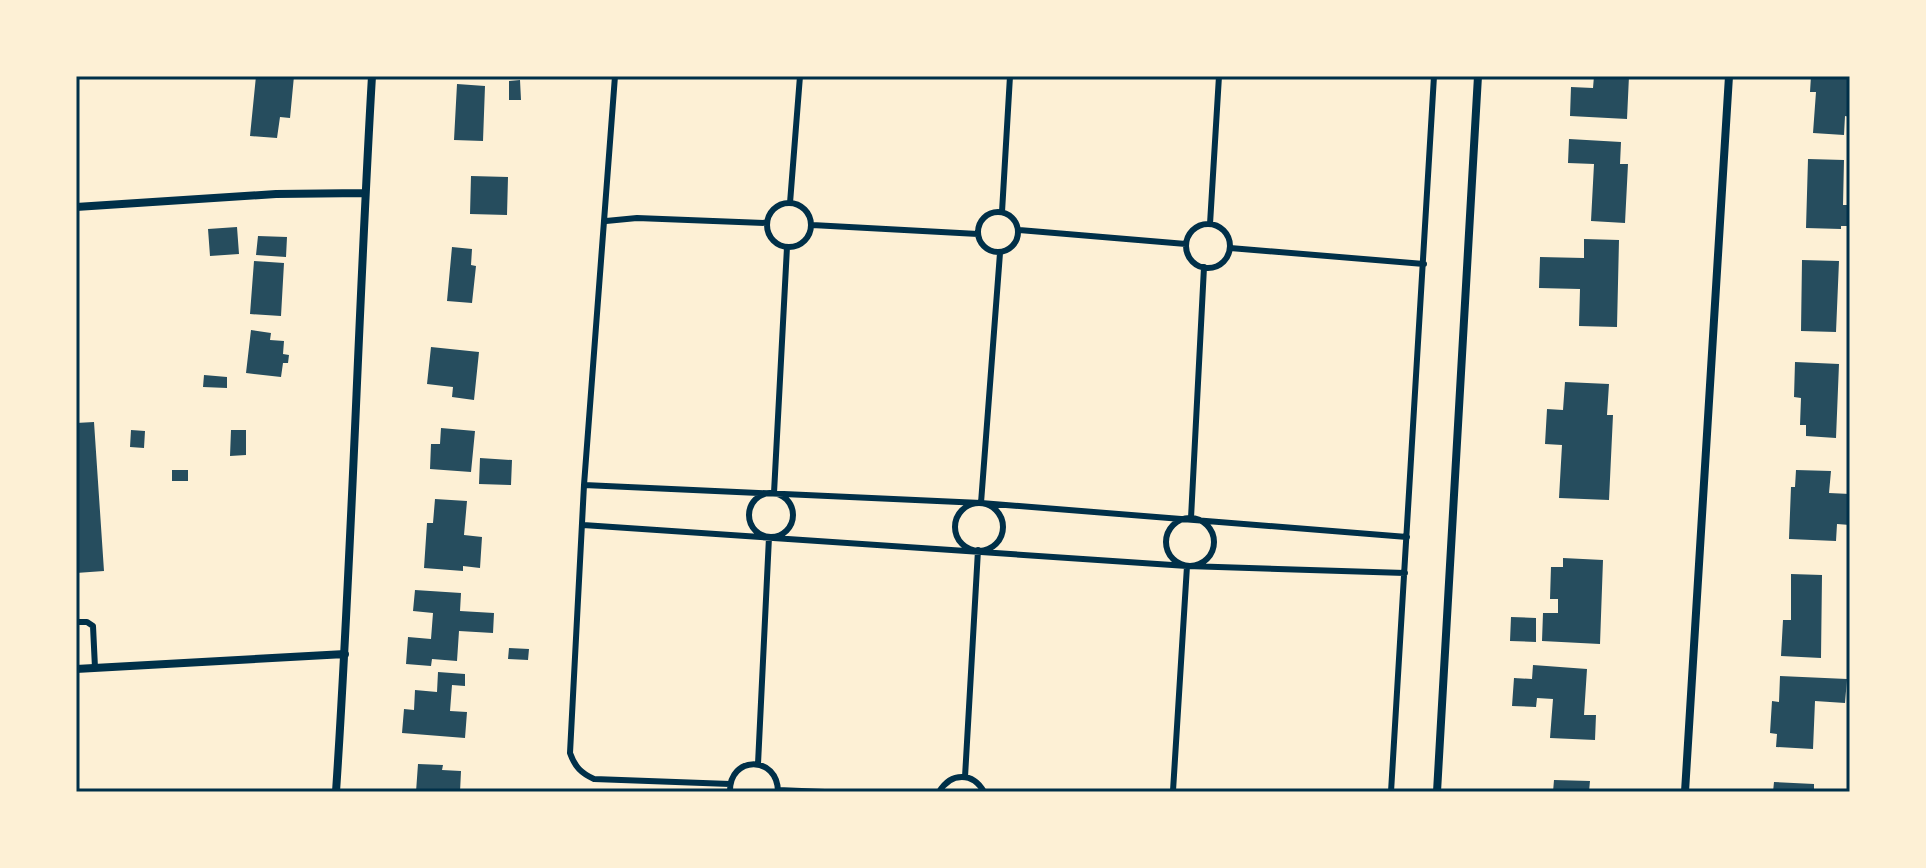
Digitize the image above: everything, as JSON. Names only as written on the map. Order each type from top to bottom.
[{"type":"street","points":[[336,792],[372,76]]},
{"type":"street","points":[[1437,792],[1478,76]]},
{"type":"street","points":[[1685,792],[1729,76]]},
{"type":"street","points":[[76,207],[276,194],[365,193]]},
{"type":"street","points":[[76,669],[345,654]]},
{"type":"lane","points":[[615,76],[584,485],[570,753],[583,774],[608,780],[730,788],[738,770],[758,764],[775,775],[778,791],[825,792]]},
{"type":"lane","points":[[790,203],[800,76]]},
{"type":"lane","points":[[1002,212],[1010,76]]},
{"type":"lane","points":[[1210,224],[1219,76]]},
{"type":"lane","points":[[1391,792],[1434,76]]},
{"type":"lane","points":[[790,203],[805,210],[812,225],[804,242],[787,247],[772,239],[767,223],[773,210],[781,204],[790,203]]},
{"type":"lane","points":[[1002,212],[1014,219],[1019,230],[1016,243],[1000,253],[985,248],[978,234],[986,216],[1002,212]]},
{"type":"lane","points":[[606,221],[637,218],[767,223]]},
{"type":"lane","points":[[1210,224],[1223,230],[1230,248],[1220,263],[1204,267],[1192,261],[1186,244],[1194,229],[1210,224]]},
{"type":"lane","points":[[812,225],[978,234]]},
{"type":"lane","points":[[1019,230],[1186,244]]},
{"type":"lane","points":[[774,493],[787,247]]},
{"type":"lane","points":[[1230,248],[1424,264]]},
{"type":"lane","points":[[981,503],[1000,253]]},
{"type":"lane","points":[[1191,518],[1204,267]]},
{"type":"lane","points":[[584,485],[981,503],[1407,537]]},
{"type":"lane","points":[[774,493],[788,501],[793,517],[785,532],[769,537],[753,529],[748,512],[757,497],[774,493]]},
{"type":"lane","points":[[981,503],[998,512],[1003,525],[996,543],[991,548],[978,550],[962,544],[955,528],[960,512],[970,505],[981,503]]},
{"type":"lane","points":[[1191,518],[1208,526],[1214,544],[1205,561],[1187,566],[1172,558],[1166,548],[1166,537],[1175,523],[1191,518]]},
{"type":"lane","points":[[583,525],[1187,566],[1405,573]]},
{"type":"lane","points":[[758,764],[769,537]]},
{"type":"lane","points":[[965,777],[978,550]]},
{"type":"lane","points":[[1164,792],[1176,791],[1187,566]]},
{"type":"lane","points":[[76,622],[87,622],[93,626],[95,668]]},
{"type":"lane","points":[[939,792],[951,779],[965,777],[976,781],[984,792]]},
{"type":"building","points":[[256,76],[294,76],[290,118],[280,117],[277,138],[250,136]]},
{"type":"building","points":[[1594,76],[1629,76],[1627,119],[1570,116],[1571,87],[1593,88]]},
{"type":"building","points":[[1811,76],[1847,76],[1850,117],[1845,116],[1844,135],[1813,133],[1816,92],[1810,92]]},
{"type":"building","points":[[520,80],[521,100],[509,100],[509,81]]},
{"type":"building","points":[[457,84],[485,86],[483,141],[454,140]]},
{"type":"building","points":[[1569,139],[1621,142],[1620,164],[1628,164],[1625,223],[1591,221],[1594,164],[1568,163]]},
{"type":"building","points":[[1808,159],[1844,160],[1843,205],[1850,205],[1850,226],[1841,226],[1841,229],[1806,228]]},
{"type":"building","points":[[471,176],[508,177],[507,215],[470,214]]},
{"type":"building","points":[[237,227],[239,254],[210,256],[208,229]]},
{"type":"building","points":[[258,236],[287,237],[286,257],[256,255]]},
{"type":"building","points":[[1584,239],[1619,240],[1617,327],[1579,326],[1580,289],[1539,288],[1540,257],[1584,258]]},
{"type":"building","points":[[452,247],[472,249],[471,265],[476,266],[472,303],[447,301]]},
{"type":"building","points":[[1802,260],[1839,261],[1836,332],[1801,331]]},
{"type":"building","points":[[254,261],[284,263],[281,316],[250,314]]},
{"type":"building","points":[[251,330],[271,333],[270,340],[284,341],[283,354],[289,355],[288,363],[283,363],[281,377],[246,373]]},
{"type":"building","points":[[431,347],[479,352],[474,400],[452,397],[453,387],[427,384]]},
{"type":"building","points":[[1795,362],[1839,364],[1836,438],[1806,436],[1806,425],[1800,425],[1801,398],[1794,397]]},
{"type":"building","points":[[204,375],[227,377],[227,388],[203,387]]},
{"type":"building","points":[[1565,382],[1609,384],[1607,415],[1613,415],[1609,500],[1559,498],[1562,445],[1545,444],[1547,409],[1563,410]]},
{"type":"building","points":[[94,422],[104,571],[76,573],[76,423]]},
{"type":"building","points":[[441,428],[475,431],[471,472],[430,469],[431,444],[440,444]]},
{"type":"building","points":[[131,430],[145,431],[144,448],[130,447]]},
{"type":"building","points":[[231,430],[246,430],[246,455],[230,456]]},
{"type":"building","points":[[480,458],[512,460],[511,485],[479,484]]},
{"type":"building","points":[[172,470],[188,470],[188,481],[172,481]]},
{"type":"building","points":[[1796,470],[1831,471],[1829,493],[1850,494],[1850,525],[1837,524],[1836,541],[1789,539],[1791,487],[1795,487]]},
{"type":"building","points":[[435,499],[467,501],[464,535],[482,537],[480,568],[463,566],[463,571],[424,568],[427,523],[433,523]]},
{"type":"building","points":[[1563,558],[1603,560],[1600,644],[1542,641],[1543,613],[1558,613],[1558,599],[1550,599],[1551,567],[1563,567]]},
{"type":"building","points":[[1791,574],[1822,575],[1821,658],[1781,656],[1783,620],[1791,620]]},
{"type":"building","points":[[415,590],[461,593],[460,611],[494,613],[493,633],[459,631],[457,661],[432,659],[431,666],[406,664],[408,637],[431,639],[433,613],[413,611]]},
{"type":"building","points":[[1511,617],[1536,618],[1536,642],[1510,641]]},
{"type":"building","points":[[509,648],[529,649],[528,660],[508,659]]},
{"type":"building","points":[[1533,665],[1587,669],[1584,715],[1596,715],[1595,740],[1550,738],[1553,699],[1537,698],[1536,707],[1512,706],[1514,678],[1532,679]]},
{"type":"building","points":[[438,672],[465,674],[465,686],[452,685],[450,711],[467,712],[465,738],[402,733],[404,709],[414,710],[415,690],[437,692]]},
{"type":"building","points":[[1780,676],[1847,679],[1845,703],[1815,701],[1813,749],[1776,747],[1777,734],[1770,733],[1772,701],[1779,702]]},
{"type":"building","points":[[418,764],[443,765],[442,770],[461,771],[460,792],[416,792]]},
{"type":"building","points":[[1554,780],[1590,781],[1589,792],[1553,792]]},
{"type":"building","points":[[1774,782],[1814,784],[1814,792],[1773,792]]}]
